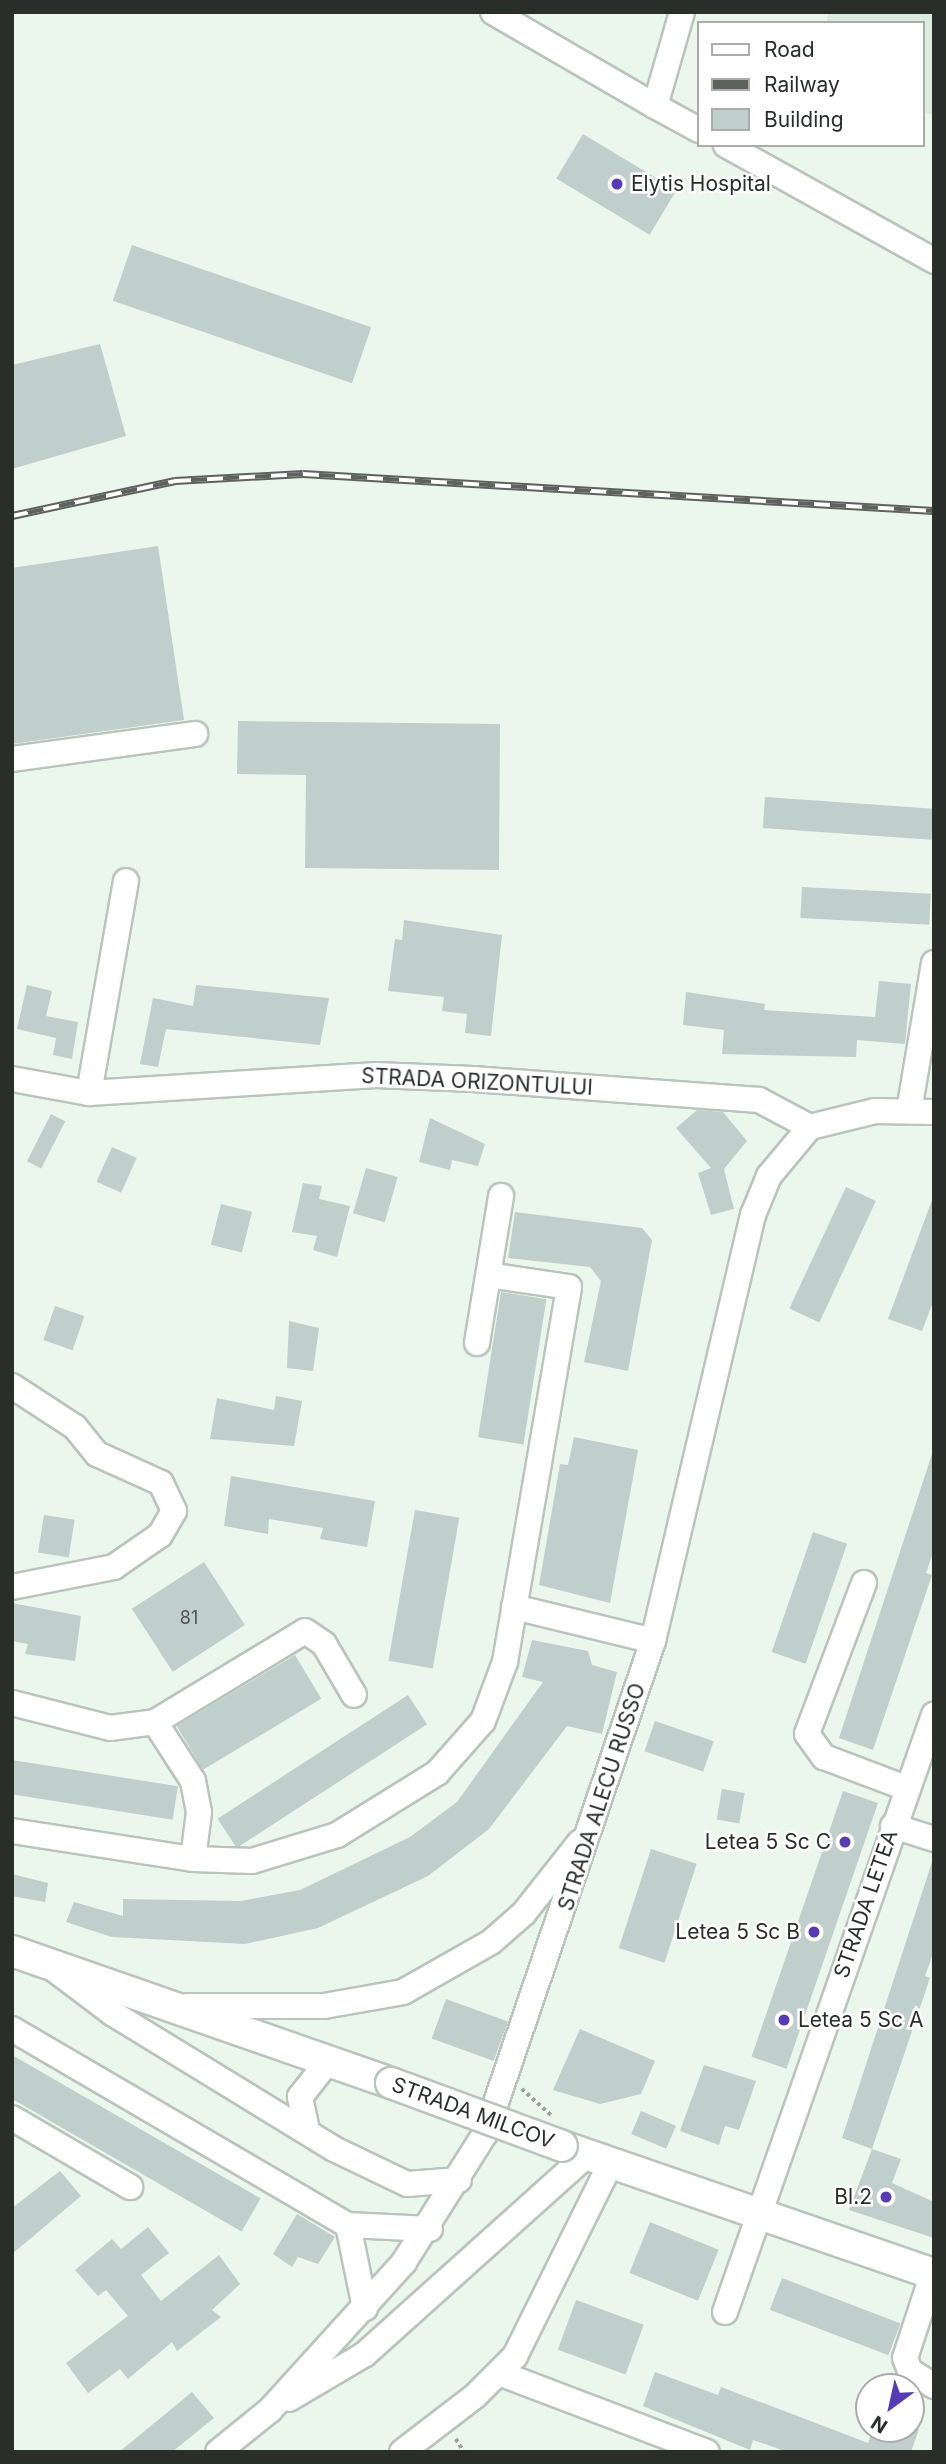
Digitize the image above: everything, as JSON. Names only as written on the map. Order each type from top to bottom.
[{"type":"main road","name":"STRADA MILCOV","points":[[12,1951],[933,2274]]},
{"type":"street","points":[[493,12],[698,129]]},
{"type":"street","points":[[655,106],[682,12]]},
{"type":"street","points":[[730,147],[934,261]]},
{"type":"street","points":[[12,759],[195,734]]},
{"type":"street","points":[[89,1093],[127,881]]},
{"type":"street","points":[[810,1127],[845,1115],[922,1112],[934,963]]},
{"type":"street","name":"STRADA ORIZONTULUI","points":[[12,1079],[89,1093],[376,1075],[473,1079],[759,1100],[810,1127]]},
{"type":"street","name":"STRADA ALECU RUSSO","points":[[218,2452],[270,2410],[365,2308],[430,2229],[486,2132],[599,1812],[653,1641],[753,1215],[769,1176],[810,1127]]},
{"type":"street","points":[[477,1343],[500,1196]]},
{"type":"street","points":[[12,1831],[193,1859],[252,1861],[299,1850],[337,1835],[437,1773],[492,1702],[514,1607],[569,1287],[489,1275]]},
{"type":"street","points":[[12,1386],[75,1427],[97,1454],[161,1483],[174,1511],[160,1535],[114,1567],[12,1587]]},
{"type":"street","points":[[864,1583],[807,1734],[824,1757],[906,1788]]},
{"type":"street","points":[[514,1607],[653,1641]]},
{"type":"street","points":[[12,1703],[110,1728],[155,1722],[305,1631],[324,1644],[354,1695]]},
{"type":"street","name":"STRADA LETEA","points":[[725,2312],[906,1788],[934,1715]]},
{"type":"street","points":[[155,1722],[194,1781],[199,1812],[193,1859]]},
{"type":"street","points":[[166,2005],[324,2006],[414,1987],[491,1942],[524,1913],[599,1812]]},
{"type":"street","points":[[893,1826],[934,1839]]},
{"type":"street","points":[[47,1963],[112,2013],[307,2130],[407,2184],[459,2180]]},
{"type":"street","points":[[12,2029],[348,2225],[430,2229]]},
{"type":"street","points":[[307,2130],[300,2096],[329,2060]]},
{"type":"street","points":[[12,2118],[130,2187]]},
{"type":"street","points":[[401,2452],[499,2373],[527,2335],[587,2154]]},
{"type":"street","name":"STRADA ALECU RUSSO","points":[[270,2410],[365,2354],[587,2154]]},
{"type":"street","points":[[348,2225],[365,2308]]},
{"type":"street","points":[[933,2274],[905,2358],[911,2371],[934,2386]]},
{"type":"street","points":[[499,2373],[707,2452]]},
{"type":"path","points":[[526,2091],[552,2112]]},
{"type":"shaded area","points":[[829,12],[934,12],[934,115],[925,113],[925,21],[827,21]]},
{"type":"building","name":"Elytis Hospital","points":[[583,134],[676,190],[650,235],[556,179]]},
{"type":"building","points":[[132,245],[371,327],[352,383],[113,301]]},
{"type":"building","points":[[100,344],[126,436],[12,469],[12,365]]},
{"type":"building","points":[[158,546],[184,720],[12,744],[12,568]]},
{"type":"building","points":[[238,721],[500,724],[499,870],[305,868],[306,775],[237,774]]},
{"type":"building","points":[[765,797],[934,809],[931,840],[763,828]]},
{"type":"building","points":[[802,887],[931,894],[929,925],[800,918]]},
{"type":"building","points":[[404,920],[502,935],[491,1036],[465,1033],[467,1014],[442,1011],[444,997],[388,991],[395,939],[402,940]]},
{"type":"building","points":[[879,981],[911,984],[905,1044],[857,1040],[856,1057],[722,1054],[724,1030],[683,1025],[686,992],[765,1004],[764,1010],[875,1017]]},
{"type":"building","points":[[27,985],[52,991],[46,1016],[78,1022],[72,1059],[53,1055],[56,1038],[17,1029]]},
{"type":"building","points":[[196,985],[329,998],[320,1045],[166,1029],[158,1067],[140,1064],[153,998],[193,1006]]},
{"type":"building","points":[[697,1110],[723,1112],[747,1141],[724,1169],[734,1209],[711,1215],[698,1173],[711,1168],[676,1128]]},
{"type":"building","points":[[51,1114],[65,1121],[41,1168],[27,1161]]},
{"type":"building","points":[[430,1118],[485,1144],[478,1166],[452,1160],[450,1170],[419,1162]]},
{"type":"building","points":[[112,1147],[137,1158],[121,1193],[97,1182]]},
{"type":"building","points":[[366,1168],[398,1177],[385,1222],[353,1213]]},
{"type":"building","points":[[303,1183],[322,1186],[319,1199],[350,1206],[337,1257],[313,1250],[317,1236],[292,1232]]},
{"type":"building","points":[[846,1187],[876,1201],[819,1322],[789,1308]]},
{"type":"building","points":[[932,1200],[934,1299],[922,1331],[888,1319]]},
{"type":"building","points":[[221,1204],[252,1212],[242,1252],[211,1245]]},
{"type":"building","points":[[515,1212],[642,1228],[652,1240],[628,1371],[584,1362],[601,1281],[590,1267],[508,1258]]},
{"type":"building","points":[[501,1292],[546,1299],[523,1444],[478,1437]]},
{"type":"building","points":[[55,1306],[84,1316],[73,1350],[43,1340]]},
{"type":"building","points":[[289,1321],[319,1328],[313,1371],[287,1368]]},
{"type":"building","points":[[276,1396],[302,1401],[294,1446],[210,1439],[217,1398],[274,1410]]},
{"type":"building","points":[[574,1437],[638,1450],[610,1603],[539,1585],[560,1464],[568,1465]]},
{"type":"building","points":[[932,1454],[934,1550],[926,1573],[932,1575],[873,1750],[839,1738]]},
{"type":"building","points":[[231,1476],[375,1501],[367,1547],[320,1539],[323,1528],[269,1519],[268,1534],[224,1526]]},
{"type":"building","points":[[415,1510],[459,1518],[433,1668],[388,1661]]},
{"type":"building","points":[[44,1515],[75,1520],[69,1557],[38,1553]]},
{"type":"building","points":[[813,1532],[847,1544],[806,1664],[772,1652]]},
{"type":"building","points":[[204,1562],[245,1625],[173,1672],[132,1609]]},
{"type":"building","points":[[12,1603],[81,1616],[75,1661],[25,1654],[28,1644],[12,1641]]},
{"type":"building","points":[[532,1640],[588,1651],[592,1665],[617,1672],[602,1734],[567,1726],[489,1829],[428,1876],[318,1928],[245,1944],[112,1937],[66,1922],[74,1902],[123,1916],[123,1899],[241,1901],[300,1890],[410,1837],[457,1802],[543,1682],[522,1677]]},
{"type":"building","points":[[295,1655],[321,1699],[203,1770],[177,1726]]},
{"type":"building","points":[[408,1695],[427,1724],[237,1848],[218,1819]]},
{"type":"building","points":[[655,1721],[714,1741],[703,1771],[645,1751]]},
{"type":"building","points":[[12,1760],[178,1786],[173,1820],[12,1794]]},
{"type":"building","points":[[722,1789],[745,1793],[739,1824],[717,1820]]},
{"type":"building","points":[[843,1791],[878,1803],[786,2069],[752,2057]]},
{"type":"building","points":[[651,1849],[697,1864],[665,1963],[619,1948]]},
{"type":"building","points":[[932,1862],[934,1951],[925,1976],[930,1978],[872,2149],[842,2138]]},
{"type":"building","points":[[12,1874],[48,1883],[45,1902],[12,1896]]},
{"type":"building","points":[[446,1999],[508,2022],[494,2061],[432,2038]]},
{"type":"building","points":[[580,2029],[655,2061],[641,2094],[600,2104],[553,2090]]},
{"type":"building","points":[[12,2055],[261,2198],[242,2231],[12,2099]]},
{"type":"building","points":[[704,2065],[756,2081],[739,2130],[725,2126],[719,2145],[680,2131]]},
{"type":"building","points":[[641,2111],[676,2126],[666,2149],[631,2134]]},
{"type":"building","name":"Bl.2","points":[[872,2149],[901,2159],[892,2183],[934,2202],[934,2238],[849,2210]]},
{"type":"building","points":[[60,2171],[81,2196],[12,2254],[12,2208]]},
{"type":"building","points":[[297,2214],[335,2237],[318,2264],[298,2257],[292,2267],[273,2254]]},
{"type":"building","points":[[650,2222],[719,2250],[698,2301],[629,2273]]},
{"type":"building","points":[[148,2227],[169,2253],[141,2275],[161,2301],[219,2255],[240,2284],[212,2310],[221,2317],[177,2351],[172,2342],[128,2379],[120,2369],[88,2393],[66,2363],[128,2316],[106,2290],[98,2296],[75,2270],[112,2239],[121,2249]]},
{"type":"building","points":[[782,2278],[901,2324],[888,2355],[770,2310]]},
{"type":"building","points":[[576,2300],[644,2325],[626,2374],[558,2350]]},
{"type":"building","points":[[655,2372],[718,2395],[721,2387],[855,2438],[855,2443],[914,2443],[911,2452],[788,2452],[753,2440],[750,2450],[643,2406]]},
{"type":"building","points":[[192,2392],[214,2418],[172,2452],[119,2452]]},
{"type":"railway","points":[[12,516],[175,481],[303,474],[934,511]]},
{"type":"place","name":"Elytis Hospital","points":[[617,184]]},
{"type":"place","name":"Letea 5 Sc C","points":[[845,1842]]},
{"type":"place","name":"Letea 5 Sc B","points":[[814,1932]]},
{"type":"place","name":"Letea 5 Sc A","points":[[784,2020]]},
{"type":"place","name":"Bl.2","points":[[886,2197]]}]
